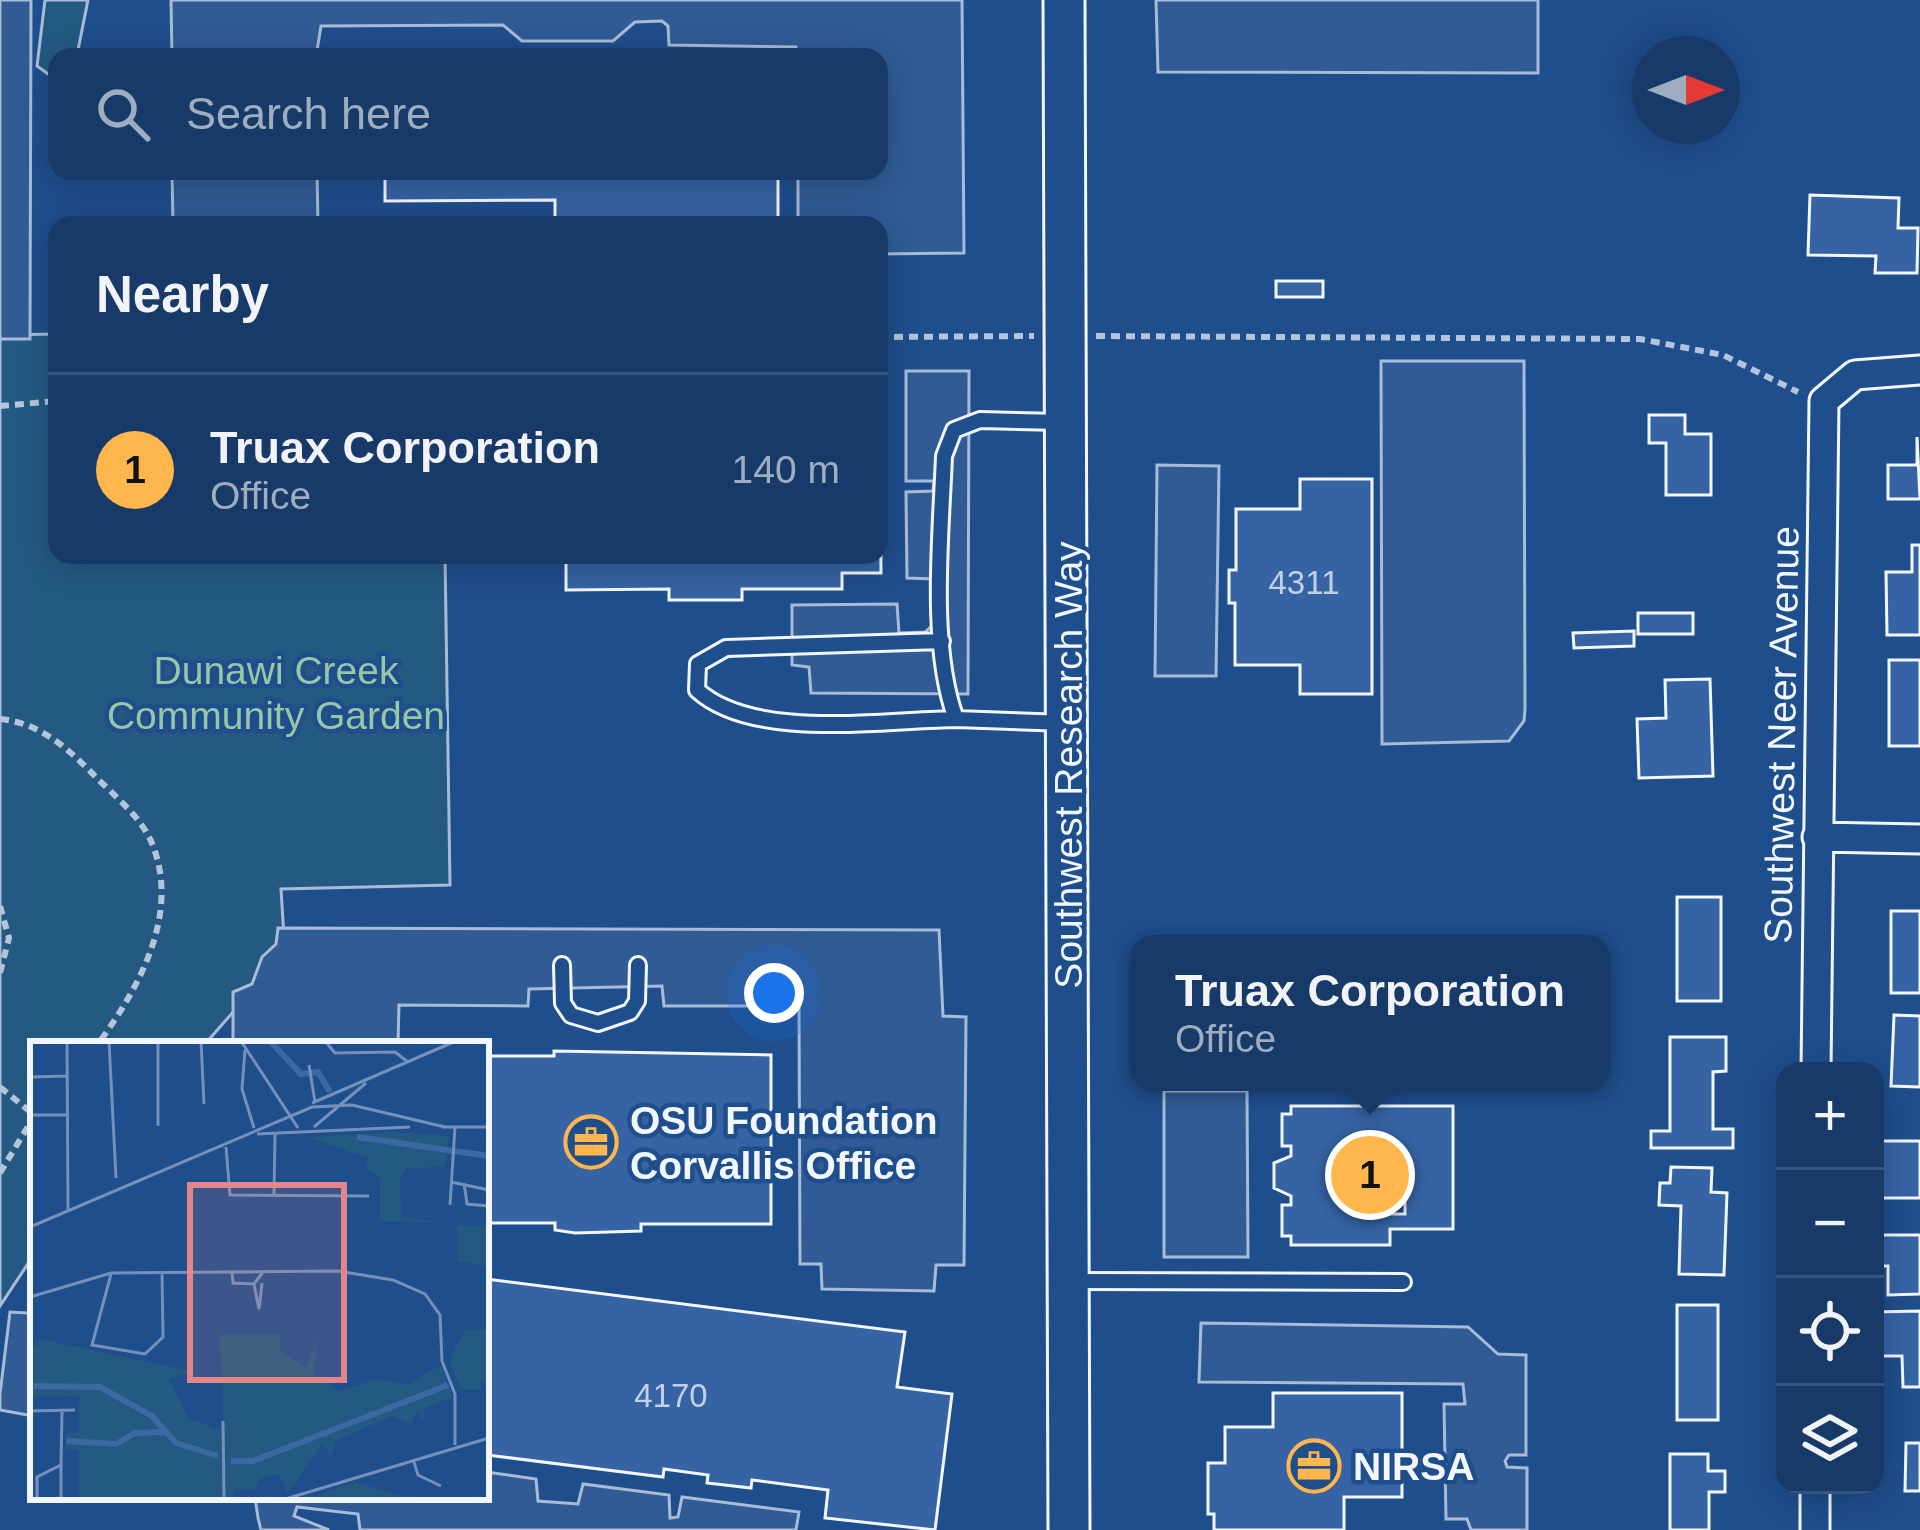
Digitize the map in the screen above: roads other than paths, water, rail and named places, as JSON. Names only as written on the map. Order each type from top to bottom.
[{"type":"street","name":"Southwest Research Way","points":[[1064,0],[1070,1530]]},
{"type":"street","name":"Southwest Neer Avenue","points":[[1816,1062],[1824,401],[1855,375],[1920,370]]},
{"type":"street","points":[[1817,837],[1920,838]]},
{"type":"street","points":[[1815,1494],[1815,1530]]},
{"type":"lane","points":[[956,719],[945,690],[942,641],[944,456],[954,430],[980,420],[1066,422]]},
{"type":"lane","points":[[942,641],[725,648],[698,664],[697,690],[717,708],[755,721],[1067,723]]},
{"type":"lane","points":[[562,964],[563,1004],[571,1016],[598,1023],[630,1012],[637,1000],[638,964]]},
{"type":"lane","points":[[1071,1282],[1403,1282]]},
{"type":"place","name":"OSU Foundation Corvallis Office","points":[[591,1142]]},
{"type":"place","name":"Truax Corporation","points":[[1370,1175]]},
{"type":"place","name":"NIRSA","points":[[1314,1466]]},
{"type":"park label","name":"Dunawi Creek Community Garden","points":[[276,692]]}]
